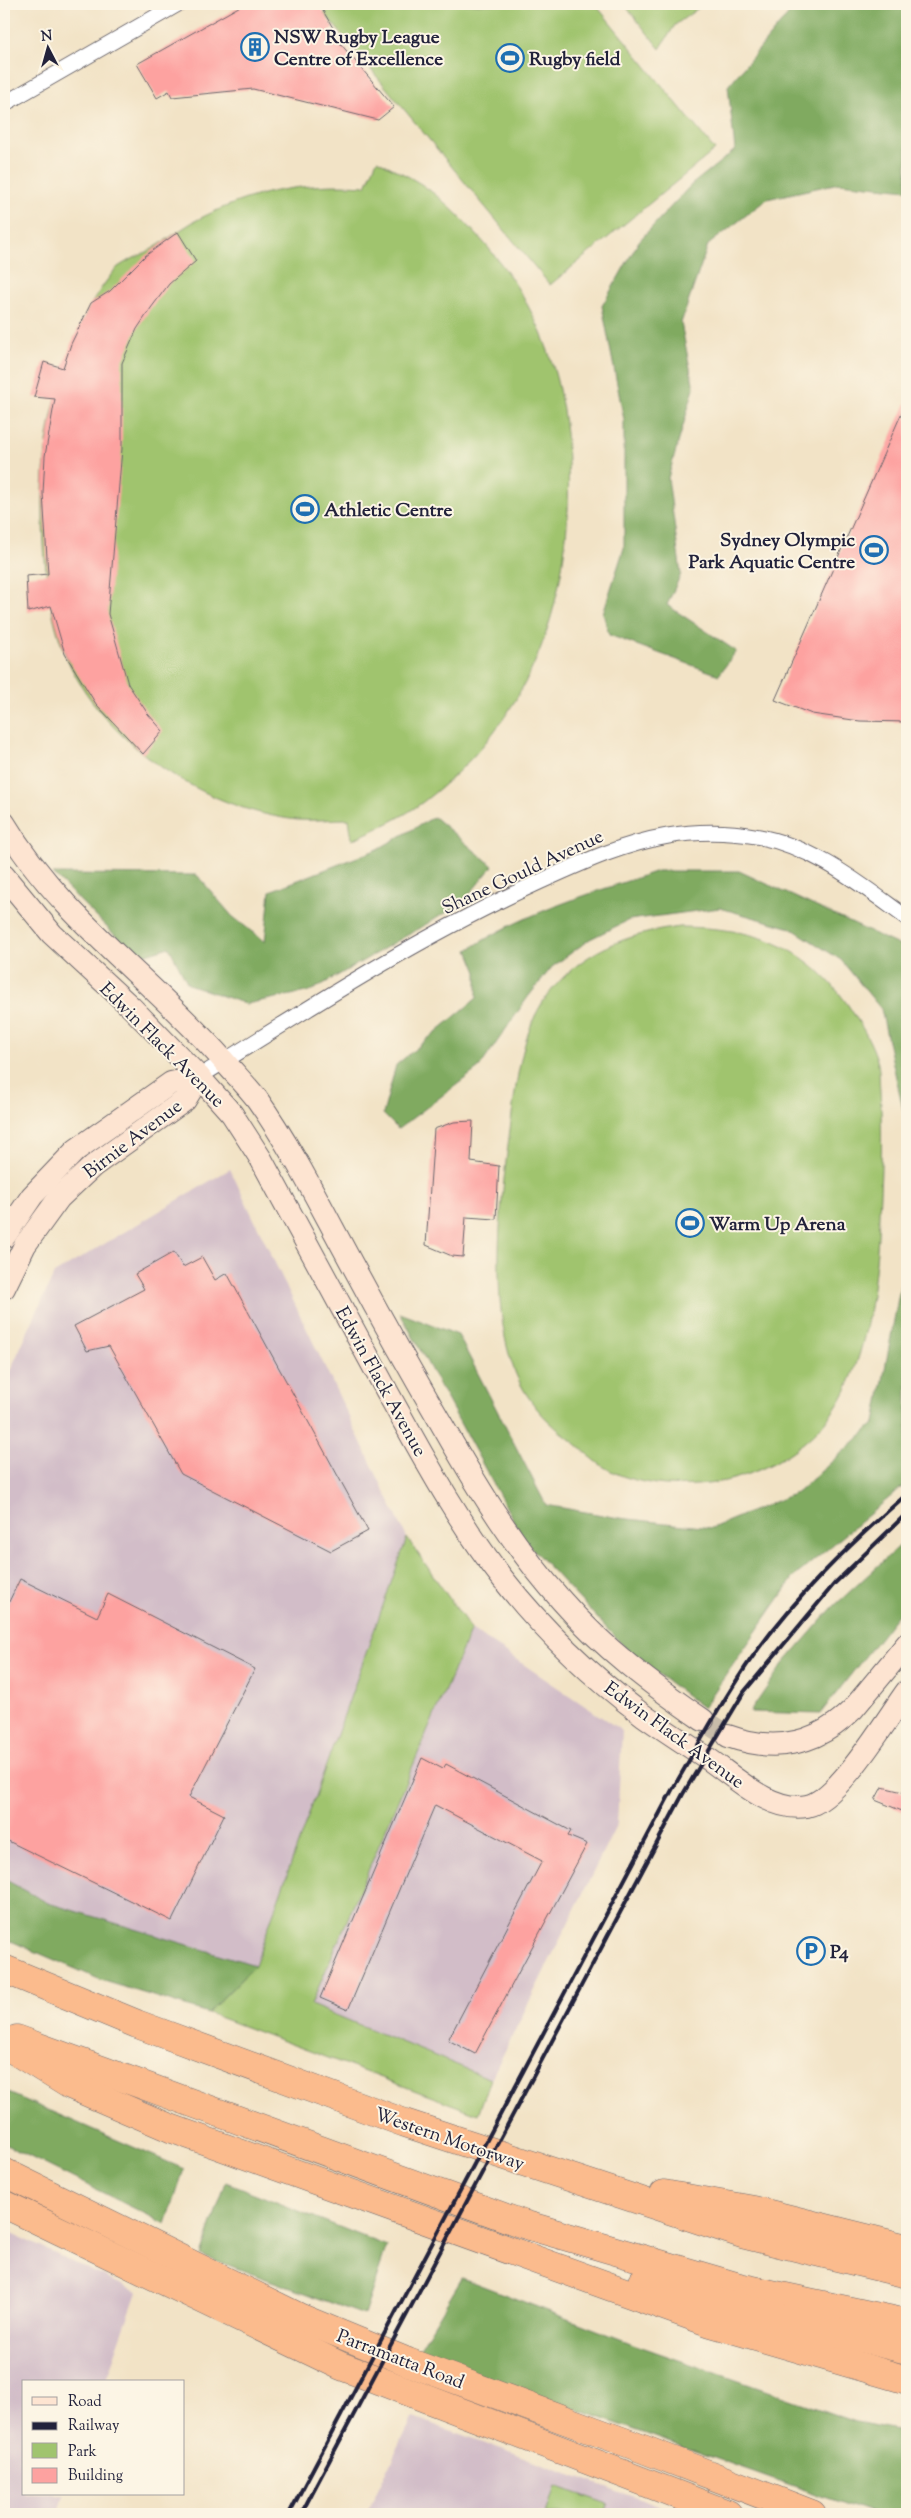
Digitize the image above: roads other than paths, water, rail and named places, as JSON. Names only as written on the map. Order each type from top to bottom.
[{"type":"highway","name":"Western Motorway","points":[[4,1969],[269,2074],[405,2123],[745,2235],[907,2274]]},
{"type":"highway","points":[[4,2034],[532,2227],[739,2287],[907,2323]]},
{"type":"highway","points":[[4,2044],[70,2085],[170,2128],[711,2323],[907,2380]]},
{"type":"highway","name":"Parramatta Road","points":[[4,2172],[301,2318],[408,2362],[621,2440],[812,2514]]},
{"type":"highway","points":[[571,2178],[754,2210],[907,2248]]},
{"type":"highway","name":"Parramatta Road","points":[[4,2204],[341,2366],[728,2514]]},
{"type":"highway","points":[[508,2250],[701,2296],[907,2350]]},
{"type":"street","points":[[4,104],[178,4]]},
{"type":"street","name":"Edwin Flack Avenue","points":[[4,823],[44,881],[72,912],[195,1027],[258,1100],[292,1154],[417,1382],[494,1514],[563,1603],[642,1677],[703,1720]]},
{"type":"street","name":"Shane Gould Avenue","points":[[199,1077],[372,969],[444,929],[604,853],[668,836],[721,833],[754,836],[787,844],[838,868],[907,918]]},
{"type":"street","name":"Edwin Flack Avenue","points":[[4,876],[52,934],[131,1008],[199,1077],[232,1114],[261,1159],[428,1465],[471,1536],[504,1580],[576,1658],[644,1716],[764,1796],[786,1805],[797,1807],[814,1804],[823,1799],[862,1755],[907,1691]]},
{"type":"street","name":"Birnie Avenue","points":[[4,1237],[32,1196],[64,1176],[115,1149],[185,1100],[199,1077]]},
{"type":"street","name":"Birnie Avenue","points":[[4,1288],[35,1229],[47,1212],[64,1176]]},
{"type":"street","points":[[576,1658],[597,1636]]},
{"type":"street","name":"Edwin Flack Avenue","points":[[728,1736],[754,1744],[775,1746],[809,1738],[833,1726],[853,1709],[907,1644]]},
{"type":"tunnel","points":[[703,1720],[728,1736]]},
{"type":"railway","points":[[289,2514],[672,1790],[720,1707],[751,1659],[786,1614],[844,1552],[907,1494]]},
{"type":"railway","points":[[301,2514],[683,1794],[744,1692],[835,1583],[907,1513]]},
{"type":"place","name":"NSW Rugby League Centre of Excellence","points":[[255,47]]},
{"type":"place","name":"Rugby field","points":[[510,58]]},
{"type":"place","name":"Athletic Centre","points":[[305,509]]},
{"type":"place","name":"Sydney Olympic Park Aquatic Centre","points":[[874,550]]},
{"type":"place","name":"Warm Up Arena","points":[[690,1223]]},
{"type":"place","name":"P4","points":[[811,1951]]}]
